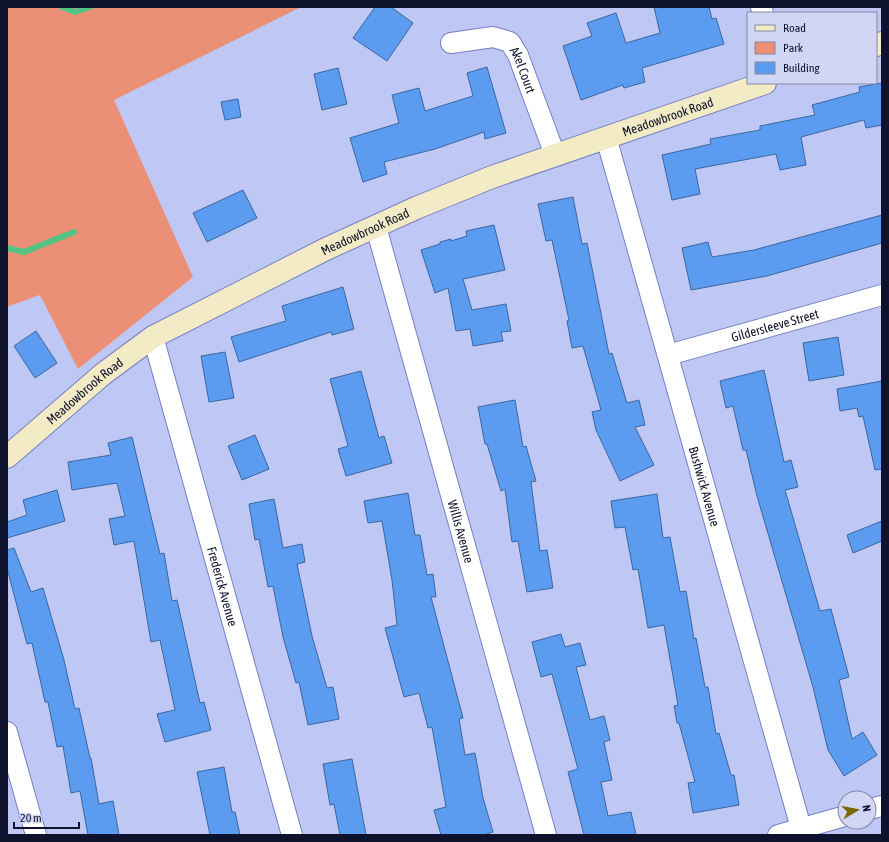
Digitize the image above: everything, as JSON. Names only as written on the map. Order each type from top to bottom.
[{"type":"street","name":"Akel Court","points":[[451,43],[493,37],[510,42],[518,55],[555,155]]},
{"type":"street","name":"Meadowbrook Road","points":[[7,457],[103,374],[153,337],[326,249],[430,202],[492,177],[762,84]]},
{"type":"street","name":"Bushwick Avenue","points":[[606,137],[802,832]]},
{"type":"street","name":"Willis Avenue","points":[[376,227],[546,835]]},
{"type":"street","name":"Gildersleeve Street","points":[[668,355],[882,294]]},
{"type":"street","name":"Frederick Avenue","points":[[153,337],[292,835]]},
{"type":"street","points":[[7,732],[36,835]]},
{"type":"street","points":[[778,835],[802,832],[837,819]]},
{"type":"green space","points":[[7,7],[301,7],[114,100],[193,277],[78,369],[40,295],[7,307]]},
{"type":"building","points":[[375,7],[391,7],[413,23],[387,61],[353,38]]},
{"type":"building","points":[[654,7],[709,7],[712,19],[716,18],[724,44],[642,68],[645,82],[624,88],[623,85],[581,100],[563,46],[592,36],[587,23],[616,13],[626,43],[660,33]]},
{"type":"building","points":[[487,67],[506,133],[485,139],[484,132],[435,149],[384,162],[387,174],[363,182],[350,138],[399,123],[392,95],[419,88],[425,111],[473,96],[467,73]]},
{"type":"building","points":[[338,68],[347,104],[322,110],[314,74]]},
{"type":"building","points":[[882,83],[882,125],[866,128],[864,120],[801,137],[806,165],[780,170],[776,154],[695,169],[700,194],[672,200],[662,155],[711,144],[710,139],[760,130],[760,126],[815,115],[812,105],[860,92],[859,87]]},
{"type":"building","points":[[238,99],[241,117],[225,120],[221,102]]},
{"type":"building","points":[[243,190],[257,218],[207,242],[193,213]]},
{"type":"building","points":[[573,197],[582,244],[587,243],[609,354],[612,353],[627,403],[639,400],[645,425],[635,427],[654,465],[620,481],[596,430],[592,412],[601,410],[583,346],[572,348],[567,321],[569,320],[552,240],[546,241],[538,204]]},
{"type":"building","points":[[882,215],[882,243],[767,276],[691,290],[682,248],[708,242],[712,257],[754,250]]},
{"type":"building","points":[[494,225],[505,270],[463,279],[472,310],[506,304],[511,331],[501,332],[503,341],[473,346],[470,329],[456,331],[448,288],[435,293],[421,250],[440,244],[440,242],[451,239],[451,241],[467,236],[466,231]]},
{"type":"building","points":[[343,287],[354,329],[332,335],[331,332],[239,362],[231,337],[286,321],[282,306]]},
{"type":"building","points":[[36,331],[57,363],[35,378],[14,346]]},
{"type":"building","points":[[838,337],[844,375],[809,381],[803,343]]},
{"type":"building","points":[[225,352],[234,398],[209,402],[201,356]]},
{"type":"building","points":[[764,370],[784,462],[791,460],[798,487],[785,490],[820,611],[831,609],[849,677],[839,680],[852,739],[863,732],[877,755],[844,776],[828,750],[813,687],[757,496],[746,450],[743,450],[733,406],[726,408],[720,381]]},
{"type":"building","points":[[361,371],[379,438],[384,436],[392,463],[346,476],[338,449],[348,446],[330,379]]},
{"type":"building","points":[[882,381],[882,469],[875,470],[863,416],[859,417],[857,408],[840,411],[837,389]]},
{"type":"building","points":[[515,400],[523,447],[526,446],[536,481],[531,482],[540,551],[547,550],[553,588],[527,592],[518,541],[512,542],[505,489],[501,491],[487,444],[485,444],[478,407]]},
{"type":"building","points":[[255,435],[269,469],[242,480],[228,446]]},
{"type":"building","points":[[132,437],[160,554],[164,553],[172,601],[177,600],[200,703],[204,702],[211,730],[165,742],[157,714],[175,710],[160,640],[151,642],[134,541],[114,545],[109,519],[125,516],[117,483],[72,490],[68,462],[111,455],[108,443]]},
{"type":"building","points":[[57,490],[65,521],[7,538],[7,522],[27,515],[23,500]]},
{"type":"building","points":[[408,493],[415,535],[420,535],[427,575],[433,574],[436,597],[431,597],[463,718],[459,719],[465,755],[475,753],[483,798],[493,832],[483,835],[441,835],[434,810],[446,807],[432,727],[428,728],[419,693],[404,697],[385,628],[397,625],[392,580],[382,521],[368,523],[364,501]]},
{"type":"building","points":[[657,494],[663,538],[670,537],[680,592],[686,591],[694,639],[696,638],[705,687],[708,687],[716,734],[719,733],[731,775],[734,775],[739,805],[693,813],[688,783],[695,782],[679,723],[677,723],[674,706],[678,705],[664,625],[648,628],[638,569],[633,570],[625,527],[615,528],[611,501]]},
{"type":"building","points":[[274,499],[283,548],[302,544],[305,562],[297,564],[312,636],[327,688],[333,687],[339,719],[308,725],[299,682],[296,683],[283,637],[273,586],[268,587],[259,539],[255,540],[249,504]]},
{"type":"building","points":[[882,521],[882,541],[853,553],[847,535]]},
{"type":"building","points":[[14,548],[31,592],[43,588],[64,660],[75,709],[79,708],[91,758],[99,804],[113,801],[119,835],[88,835],[80,791],[71,793],[63,746],[57,747],[48,702],[45,702],[32,643],[27,644],[7,568],[7,550]]},
{"type":"building","points":[[561,634],[565,647],[580,643],[586,665],[576,667],[590,720],[604,716],[610,740],[604,742],[612,780],[601,782],[608,816],[631,812],[636,835],[584,835],[568,772],[578,769],[552,674],[541,677],[532,642]]},
{"type":"building","points":[[352,759],[366,835],[340,835],[334,804],[330,805],[323,764]]},
{"type":"building","points":[[224,767],[232,812],[235,812],[240,835],[210,835],[197,772]]},
{"type":"waterway","points":[[62,7],[75,12],[90,7]]},
{"type":"waterway","points":[[7,248],[24,252],[74,232]]}]
